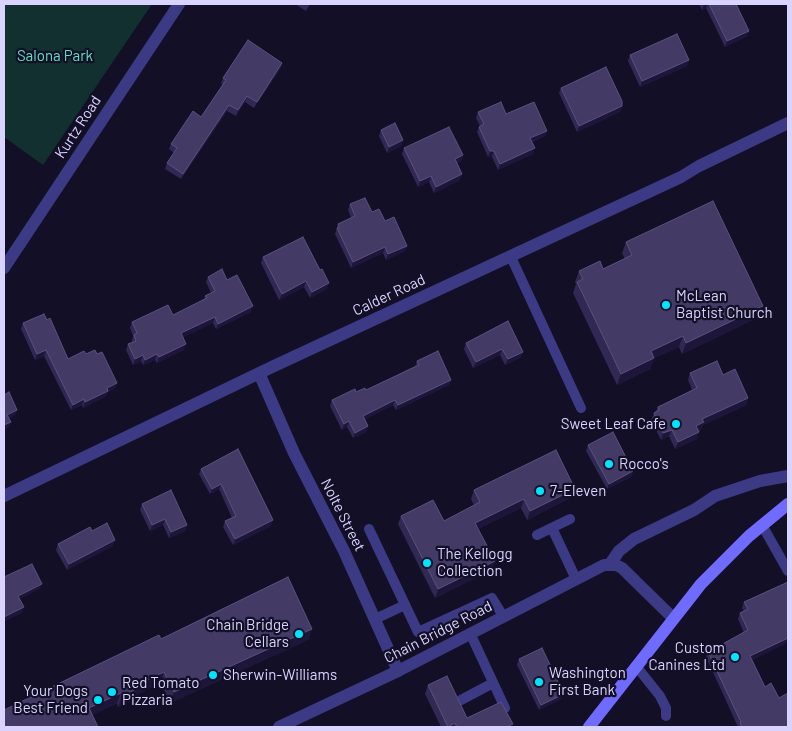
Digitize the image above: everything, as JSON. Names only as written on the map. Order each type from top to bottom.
[{"type":"main road","points":[[589,727],[691,594],[716,567],[788,504]]},
{"type":"street","name":"Kurtz Road","points":[[4,268],[179,4]]},
{"type":"street","name":"Calder Road","points":[[4,496],[259,373],[511,257],[788,123]]},
{"type":"street","name":"Nolte Street","points":[[259,373],[294,453],[344,551],[398,671]]},
{"type":"street","name":"Chain Bridge Road","points":[[279,727],[398,671],[597,568],[610,564],[619,552],[634,539],[688,513],[708,500],[736,488],[788,476]]},
{"type":"street","points":[[610,564],[622,568],[672,618]]},
{"type":"lane","points":[[511,257],[581,408]]},
{"type":"lane","points":[[536,535],[570,519]]},
{"type":"lane","points":[[762,525],[788,571]]},
{"type":"lane","points":[[552,528],[576,579]]},
{"type":"lane","points":[[369,529],[418,632],[492,598],[503,616]]},
{"type":"lane","points":[[375,619],[405,605]]},
{"type":"lane","points":[[470,634],[505,708]]},
{"type":"lane","points":[[636,666],[660,696],[666,708],[666,716]]},
{"type":"lane","points":[[460,700],[493,683]]},
{"type":"green space","name":"Salona Park","points":[[4,4],[152,4],[43,165],[4,137]]},
{"type":"building","points":[[709,4],[736,4],[749,31],[727,41]]},
{"type":"building","points":[[677,34],[689,60],[642,81],[630,55]]},
{"type":"building","points":[[248,40],[282,63],[257,102],[247,96],[238,110],[229,105],[183,174],[167,163],[177,148],[171,144],[193,111],[201,117],[226,80],[223,78]]},
{"type":"building","points":[[606,67],[622,101],[622,106],[579,126],[561,88]]},
{"type":"building","points":[[501,102],[506,114],[534,102],[547,131],[530,138],[535,148],[500,164],[494,151],[490,151],[479,127],[484,124],[478,112]]},
{"type":"building","points":[[395,123],[403,140],[389,147],[381,130]]},
{"type":"building","points":[[449,127],[463,155],[455,159],[462,174],[436,187],[431,176],[420,181],[404,148]]},
{"type":"building","points":[[365,198],[372,212],[379,209],[385,221],[394,217],[407,246],[388,254],[385,247],[353,262],[337,228],[339,227],[338,224],[355,216],[350,204]]},
{"type":"building","name":"McLean Baptist Church","points":[[713,201],[763,306],[686,343],[683,336],[651,351],[654,358],[621,374],[577,282],[583,279],[579,271],[600,261],[603,269],[632,255],[626,242]]},
{"type":"building","points":[[303,237],[329,283],[312,292],[306,281],[282,294],[263,257]]},
{"type":"building","points":[[222,269],[227,280],[237,275],[253,306],[218,324],[215,317],[181,333],[186,344],[159,357],[157,354],[145,360],[143,355],[135,359],[128,344],[136,341],[134,335],[137,333],[132,322],[168,305],[173,315],[207,298],[205,296],[215,291],[208,277]]},
{"type":"building","points":[[44,314],[47,320],[50,318],[68,359],[84,351],[86,354],[95,350],[97,354],[102,352],[117,383],[107,388],[108,391],[85,402],[84,399],[73,405],[46,350],[37,354],[23,323]]},
{"type":"building","points":[[508,321],[523,352],[508,359],[502,349],[476,362],[466,343]]},
{"type":"building","points":[[438,351],[451,380],[398,405],[395,400],[363,416],[368,426],[355,433],[349,421],[344,424],[332,400],[355,389],[356,392],[365,388],[366,390],[419,365],[417,361]]},
{"type":"building","points":[[717,361],[723,375],[735,369],[748,398],[702,419],[704,422],[696,426],[699,432],[678,442],[672,430],[663,433],[654,413],[659,410],[658,407],[697,388],[690,373]]},
{"type":"building","points":[[9,392],[17,410],[7,415],[11,422],[4,425],[4,395]]},
{"type":"building","name":"Rocco's","points":[[613,432],[633,471],[609,484],[588,445]]},
{"type":"building","points":[[238,449],[273,520],[235,539],[225,521],[236,516],[221,484],[212,489],[201,469]]},
{"type":"building","points":[[556,450],[575,489],[530,511],[524,499],[475,523],[495,561],[438,589],[401,516],[433,500],[444,521],[480,502],[474,490]]},
{"type":"building","points":[[171,490],[187,525],[171,532],[165,519],[152,525],[142,504]]},
{"type":"building","points":[[107,523],[115,540],[69,564],[58,544],[90,527],[92,531]]},
{"type":"building","points":[[32,564],[42,584],[18,596],[24,607],[4,617],[4,577]]},
{"type":"building","points":[[288,577],[312,629],[174,692],[164,672],[137,685],[138,688],[122,696],[121,693],[89,708],[98,727],[4,727],[4,710],[159,635],[161,639]]},
{"type":"building","points":[[788,582],[788,638],[750,656],[765,687],[771,683],[779,698],[788,693],[788,727],[742,727],[708,652],[748,630],[740,613],[748,609],[744,602]]},
{"type":"building","name":"Washington First Bank","points":[[542,648],[564,694],[541,705],[519,659]]},
{"type":"building","points":[[447,676],[467,718],[501,702],[513,724],[506,727],[457,727],[455,723],[448,727],[428,685]]},
{"type":"place","name":"McLean Baptist Church","points":[[666,305]]},
{"type":"place","name":"Sweet Leaf Cafe","points":[[676,424]]},
{"type":"place","name":"Rocco's","points":[[609,464]]},
{"type":"place","name":"7-Eleven","points":[[540,491]]},
{"type":"place","name":"The Kellogg Collection","points":[[427,563]]},
{"type":"place","name":"Chain Bridge Cellars","points":[[299,634]]},
{"type":"place","name":"Custom Canines Ltd","points":[[735,657]]},
{"type":"place","name":"Sherwin-Williams","points":[[213,675]]},
{"type":"place","name":"Washington First Bank","points":[[539,682]]},
{"type":"place","name":"Red Tomato Pizzaria","points":[[112,692]]},
{"type":"place","name":"Your Dogs Best Friend","points":[[98,700]]}]
